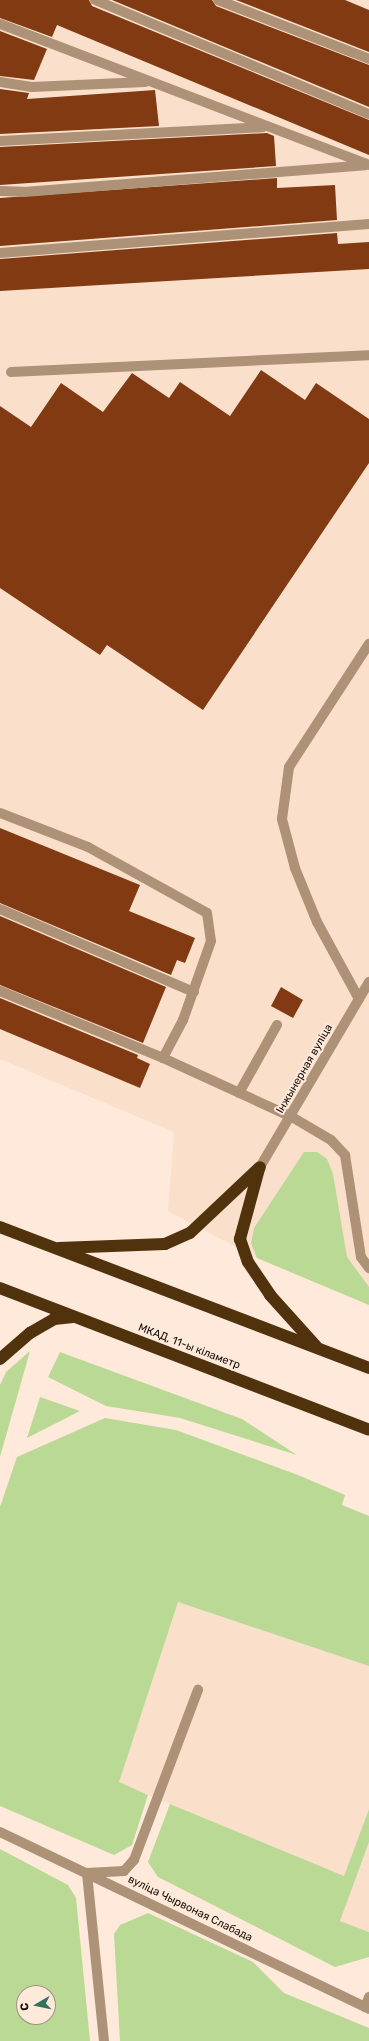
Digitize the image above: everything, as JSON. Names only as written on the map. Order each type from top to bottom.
[{"type":"highway","points":[[56,1248],[165,1244],[190,1233],[260,1167]]},
{"type":"highway","points":[[260,1167],[240,1239],[248,1262],[270,1295],[318,1349]]},
{"type":"highway","points":[[0,1227],[369,1368]]},
{"type":"highway","name":"МКАД, 11-ы кіламетр","points":[[0,1288],[369,1430]]},
{"type":"highway","points":[[0,1359],[30,1333],[54,1319],[74,1317]]},
{"type":"street","points":[[95,0],[369,114]]},
{"type":"street","points":[[218,0],[369,58]]},
{"type":"street","points":[[0,24],[369,165],[24,192],[0,191]]},
{"type":"street","points":[[0,82],[32,87],[150,81]]},
{"type":"street","points":[[0,141],[268,126]]},
{"type":"street","points":[[0,253],[369,224]]},
{"type":"street","points":[[12,372],[369,355]]},
{"type":"street","points":[[359,999],[317,922],[295,868],[282,819],[289,767],[369,644]]},
{"type":"street","points":[[0,813],[88,847],[208,913],[211,941],[194,992],[163,1058]]},
{"type":"street","points":[[0,909],[194,992]]},
{"type":"street","name":"Інжынерная вуліца","points":[[260,1167],[292,1117],[369,982]]},
{"type":"street","points":[[0,991],[163,1058],[292,1117],[331,1140],[345,1155],[361,1257],[369,1268]]},
{"type":"street","points":[[239,1093],[277,1025]]},
{"type":"street","points":[[104,2041],[87,1873],[124,1871],[134,1860],[198,1690]]},
{"type":"street","name":"вуліца Чырвоная Слабада","points":[[0,1832],[367,2008]]},
{"type":"street","points":[[367,2008],[369,1997]]},
{"type":"shaded area","points":[[0,0],[369,0],[369,1305],[257,1258],[168,1211],[174,1132],[0,1059]]},
{"type":"shaded area","points":[[178,1602],[369,1666],[369,1809],[344,1876],[118,1782]]},
{"type":"shaded area","points":[[369,1842],[369,1932],[340,1921]]},
{"type":"green space","points":[[304,1152],[317,1152],[327,1159],[333,1174],[347,1257],[369,1287],[369,1305],[257,1258],[251,1243],[254,1228]]},
{"type":"green space","points":[[30,1351],[0,1457],[0,1385],[6,1372]]},
{"type":"green space","points":[[60,1352],[242,1419],[297,1455],[180,1418],[106,1406],[48,1377]]},
{"type":"green space","points":[[40,1397],[80,1411],[27,1438]]},
{"type":"green space","points":[[105,1418],[176,1430],[298,1475],[345,1495],[342,1505],[369,1516],[369,1666],[178,1602],[119,1782],[148,1795],[132,1845],[114,1855],[0,1806],[0,1507],[17,1457]]},
{"type":"green space","points":[[170,1804],[344,1876],[369,1809],[369,1842],[340,1921],[369,1932],[369,1957],[335,1967],[158,1877],[148,1862]]},
{"type":"green space","points":[[0,1849],[68,1885],[76,1898],[90,2041],[0,2041]]},
{"type":"green space","points":[[148,1913],[253,1962],[284,1993],[369,2028],[369,2041],[120,2041],[114,1934],[120,1925]]},
{"type":"building","points":[[0,0],[89,0],[92,6],[369,120],[369,155],[57,25],[52,37],[0,18]]},
{"type":"building","points":[[112,0],[212,0],[216,6],[369,65],[369,107]]},
{"type":"building","points":[[236,0],[345,0],[369,10],[369,52]]},
{"type":"building","points":[[0,31],[47,49],[34,80],[0,76]]},
{"type":"building","points":[[0,89],[29,93],[27,99],[155,90],[159,126],[0,134]]},
{"type":"building","points":[[267,133],[274,136],[276,166],[0,185],[0,147]]},
{"type":"building","points":[[277,178],[277,188],[335,185],[337,220],[0,246],[0,198]]},
{"type":"building","points":[[337,233],[338,244],[369,242],[369,269],[0,291],[0,259]]},
{"type":"building","points":[[261,370],[305,400],[316,383],[369,419],[369,463],[203,710],[107,645],[100,655],[0,588],[0,406],[31,427],[61,383],[103,412],[132,373],[169,398],[180,382],[230,416]]},
{"type":"building","points":[[0,828],[140,885],[129,911],[195,938],[185,963],[177,960],[171,975],[0,903]]},
{"type":"building","points":[[0,916],[166,987],[143,1043],[0,985]]},
{"type":"building","points":[[281,987],[303,1000],[293,1018],[271,1006]]},
{"type":"building","points":[[0,998],[138,1055],[137,1058],[150,1064],[140,1088],[0,1029]]}]
